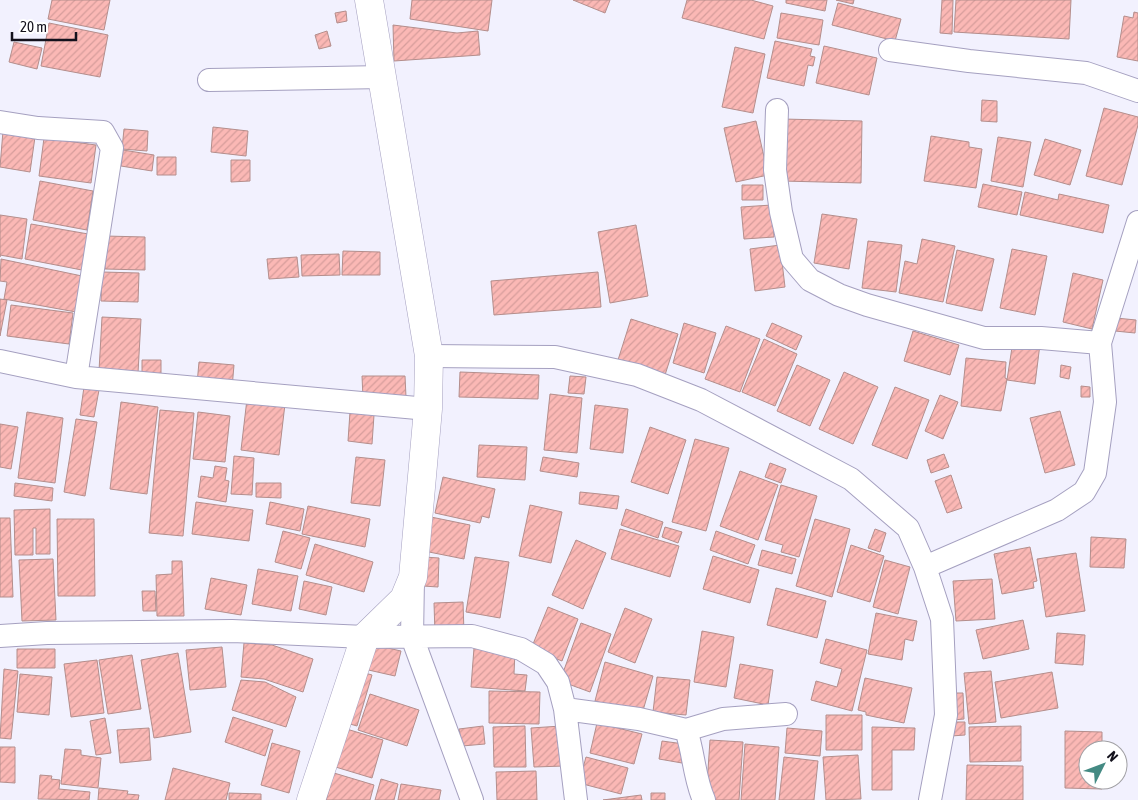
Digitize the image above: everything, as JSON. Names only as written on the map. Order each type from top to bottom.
[{"type":"street","points":[[369,0],[384,77],[430,356],[428,408],[413,577],[412,638],[472,800]]},
{"type":"street","points":[[890,50],[969,61],[1086,73],[1138,91]]},
{"type":"street","points":[[209,80],[384,77]]},
{"type":"street","points":[[777,110],[775,170],[781,212],[792,259],[810,280],[867,305],[984,338],[1041,338],[1100,343]]},
{"type":"street","points":[[0,122],[38,128],[103,132],[112,148],[76,377]]},
{"type":"street","points":[[925,567],[1057,510],[1084,492],[1095,473],[1105,402],[1100,343],[1138,222]]},
{"type":"street","points":[[430,356],[555,356],[637,375],[702,400],[851,479],[908,528],[925,567],[942,619],[946,715],[930,800]]},
{"type":"street","points":[[0,361],[76,377],[428,408]]},
{"type":"street","points":[[311,800],[365,637],[404,599],[413,577]]},
{"type":"street","points":[[0,636],[47,633],[232,630],[365,637],[472,636],[521,649],[546,664],[558,682],[565,709],[576,800]]},
{"type":"street","points":[[565,709],[638,719],[686,730],[724,720],[786,714]]},
{"type":"street","points":[[686,730],[693,750],[698,786],[704,800]]},
{"type":"building","points":[[52,0],[110,0],[104,30],[48,19]]},
{"type":"building","points":[[412,0],[492,0],[488,31],[410,19]]},
{"type":"building","points":[[573,0],[610,0],[605,13]]},
{"type":"building","points":[[687,0],[751,0],[773,6],[764,39],[682,18]]},
{"type":"building","points":[[786,0],[827,0],[825,11],[786,3]]},
{"type":"building","points":[[836,0],[854,0],[853,4]]},
{"type":"building","points":[[942,0],[953,0],[952,34],[940,33]]},
{"type":"building","points":[[956,0],[1071,0],[1069,39],[954,32]]},
{"type":"building","points":[[838,3],[901,19],[895,41],[832,25]]},
{"type":"building","points":[[346,11],[347,21],[337,23],[335,13]]},
{"type":"building","points":[[1134,12],[1138,13],[1138,61],[1117,57],[1124,16],[1133,18]]},
{"type":"building","points":[[781,13],[823,20],[819,45],[777,38]]},
{"type":"building","points":[[49,23],[108,35],[100,77],[41,66]]},
{"type":"building","points":[[393,25],[457,33],[478,31],[480,55],[394,61]]},
{"type":"building","points":[[327,31],[331,46],[319,49],[315,35]]},
{"type":"building","points":[[775,41],[812,49],[810,56],[815,57],[813,66],[808,65],[804,86],[767,78]]},
{"type":"building","points":[[14,42],[42,48],[37,69],[9,62]]},
{"type":"building","points":[[824,46],[877,58],[869,95],[816,83]]},
{"type":"building","points":[[735,47],[765,54],[753,113],[722,107]]},
{"type":"building","points":[[982,100],[997,101],[997,122],[981,121]]},
{"type":"building","points":[[1104,108],[1138,117],[1138,125],[1122,185],[1086,176]]},
{"type":"building","points":[[783,119],[862,121],[861,183],[782,181]]},
{"type":"building","points":[[756,121],[768,175],[736,182],[724,128]]},
{"type":"building","points":[[213,127],[248,131],[246,156],[211,152]]},
{"type":"building","points":[[124,129],[148,131],[147,151],[122,149]]},
{"type":"building","points":[[3,131],[35,137],[30,172],[0,167]]},
{"type":"building","points":[[931,136],[969,142],[969,147],[982,149],[976,188],[924,181]]},
{"type":"building","points":[[998,137],[1031,142],[1023,187],[991,181]]},
{"type":"building","points":[[44,138],[96,145],[91,183],[39,176]]},
{"type":"building","points":[[1045,139],[1081,150],[1070,185],[1034,175]]},
{"type":"building","points":[[123,150],[154,155],[152,171],[121,166]]},
{"type":"building","points":[[157,157],[176,157],[176,175],[157,175]]},
{"type":"building","points":[[231,160],[250,160],[250,181],[231,182]]},
{"type":"building","points":[[40,181],[93,191],[87,230],[33,220]]},
{"type":"building","points":[[983,184],[1022,192],[1017,215],[978,207]]},
{"type":"building","points":[[742,185],[763,185],[763,200],[742,200]]},
{"type":"building","points":[[1025,192],[1058,200],[1059,194],[1109,205],[1103,233],[1020,215]]},
{"type":"building","points":[[772,205],[774,237],[744,239],[741,207]]},
{"type":"building","points":[[822,214],[857,219],[849,269],[814,263]]},
{"type":"building","points":[[0,215],[27,219],[22,259],[0,255]]},
{"type":"building","points":[[31,224],[94,235],[87,271],[25,259]]},
{"type":"building","points":[[636,225],[648,296],[610,303],[598,232]]},
{"type":"building","points":[[105,236],[145,237],[145,270],[105,269]]},
{"type":"building","points":[[922,239],[955,246],[943,302],[899,293],[905,261],[917,264]]},
{"type":"building","points":[[868,241],[902,245],[896,292],[862,288]]},
{"type":"building","points":[[780,245],[785,287],[755,291],[750,249]]},
{"type":"building","points":[[1012,249],[1047,256],[1035,315],[1000,308]]},
{"type":"building","points":[[957,250],[994,259],[982,311],[946,303]]},
{"type":"building","points":[[343,251],[380,252],[380,275],[342,275]]},
{"type":"building","points":[[339,254],[340,275],[302,276],[301,255]]},
{"type":"building","points":[[297,257],[299,277],[269,279],[267,259]]},
{"type":"building","points":[[1,259],[82,276],[76,312],[4,299],[7,282],[0,281]]},
{"type":"building","points":[[102,272],[139,273],[138,302],[101,301]]},
{"type":"building","points":[[598,272],[601,307],[494,315],[491,281]]},
{"type":"building","points":[[1073,273],[1103,280],[1092,329],[1063,322]]},
{"type":"building","points":[[0,299],[7,300],[0,336]]},
{"type":"building","points":[[11,305],[73,313],[69,344],[7,336]]},
{"type":"building","points":[[102,317],[141,319],[138,373],[99,371]]},
{"type":"building","points":[[1116,318],[1136,320],[1135,333],[1115,331]]},
{"type":"building","points":[[631,319],[678,334],[665,375],[618,360]]},
{"type":"building","points":[[684,323],[716,333],[704,373],[673,363]]},
{"type":"building","points":[[772,323],[802,336],[796,350],[766,336]]},
{"type":"building","points":[[726,326],[760,339],[740,392],[705,379]]},
{"type":"building","points":[[913,331],[959,345],[950,375],[904,361]]},
{"type":"building","points":[[764,339],[797,354],[775,406],[742,392]]},
{"type":"building","points":[[1013,341],[1040,344],[1035,384],[1007,380]]},
{"type":"building","points":[[966,358],[1006,362],[1005,378],[1007,379],[1001,411],[961,406]]},
{"type":"building","points":[[142,360],[161,360],[161,377],[142,377]]},
{"type":"building","points":[[199,362],[234,365],[232,388],[197,384]]},
{"type":"building","points":[[797,365],[830,380],[810,426],[777,411]]},
{"type":"building","points":[[1061,365],[1071,367],[1069,379],[1060,377]]},
{"type":"building","points":[[460,372],[539,375],[538,399],[459,397]]},
{"type":"building","points":[[844,372],[878,387],[853,444],[819,429]]},
{"type":"building","points":[[362,376],[405,376],[406,397],[363,398]]},
{"type":"building","points":[[570,376],[586,377],[584,394],[568,393]]},
{"type":"building","points":[[1081,386],[1090,387],[1090,397],[1081,397]]},
{"type":"building","points":[[84,387],[99,390],[94,417],[80,415]]},
{"type":"building","points":[[895,387],[929,400],[907,459],[872,445]]},
{"type":"building","points":[[550,394],[582,398],[577,453],[544,450]]},
{"type":"building","points":[[940,395],[958,402],[943,439],[925,431]]},
{"type":"building","points":[[247,399],[285,404],[279,455],[241,450]]},
{"type":"building","points":[[121,402],[158,407],[147,494],[110,489]]},
{"type":"building","points":[[595,405],[628,409],[623,453],[590,449]]},
{"type":"building","points":[[160,410],[194,413],[183,536],[149,533]]},
{"type":"building","points":[[1060,411],[1075,465],[1045,473],[1030,418]]},
{"type":"building","points":[[27,412],[63,418],[55,483],[18,478]]},
{"type":"building","points":[[198,412],[230,416],[225,462],[193,459]]},
{"type":"building","points":[[350,412],[374,415],[372,444],[348,441]]},
{"type":"building","points":[[76,419],[97,422],[85,496],[64,492]]},
{"type":"building","points":[[0,424],[18,427],[11,469],[0,467]]},
{"type":"building","points":[[650,427],[686,440],[668,494],[631,482]]},
{"type":"building","points":[[695,439],[729,448],[706,531],[672,522]]},
{"type":"building","points":[[479,445],[527,447],[525,480],[477,477]]},
{"type":"building","points":[[944,454],[949,467],[931,473],[927,460]]},
{"type":"building","points":[[234,456],[254,458],[252,495],[231,494]]},
{"type":"building","points":[[356,457],[385,460],[380,506],[351,503]]},
{"type":"building","points":[[543,457],[579,463],[577,477],[540,471]]},
{"type":"building","points":[[770,463],[786,469],[781,483],[765,477]]},
{"type":"building","points":[[215,466],[227,468],[225,480],[229,481],[226,502],[198,497],[201,476],[213,478]]},
{"type":"building","points":[[740,471],[778,485],[758,540],[720,526]]},
{"type":"building","points":[[951,475],[962,508],[947,513],[935,481]]},
{"type":"building","points":[[443,477],[495,489],[489,518],[482,516],[480,523],[435,513]]},
{"type":"building","points":[[15,483],[53,488],[52,501],[14,496]]},
{"type":"building","points":[[256,483],[281,483],[281,498],[256,497]]},
{"type":"building","points":[[781,485],[817,496],[799,557],[781,552],[783,545],[765,540]]},
{"type":"building","points":[[580,492],[619,496],[617,509],[579,504]]},
{"type":"building","points":[[196,502],[253,510],[249,541],[192,534]]},
{"type":"building","points":[[270,502],[304,509],[300,531],[266,524]]},
{"type":"building","points":[[530,505],[562,512],[551,563],[519,556]]},
{"type":"building","points":[[308,506],[370,519],[365,547],[302,534]]},
{"type":"building","points":[[50,509],[50,554],[36,554],[36,528],[33,528],[33,555],[15,555],[14,510]]},
{"type":"building","points":[[626,509],[663,522],[658,538],[621,525]]},
{"type":"building","points":[[431,517],[470,525],[464,559],[424,551]]},
{"type":"building","points":[[0,518],[10,518],[13,597],[0,597]]},
{"type":"building","points":[[57,519],[94,519],[95,596],[58,596]]},
{"type":"building","points":[[815,519],[850,529],[832,597],[796,586]]},
{"type":"building","points":[[665,527],[682,532],[678,543],[662,537]]},
{"type":"building","points":[[620,529],[679,546],[670,577],[611,559]]},
{"type":"building","points":[[875,529],[886,533],[880,552],[868,548]]},
{"type":"building","points":[[283,531],[310,538],[301,569],[275,562]]},
{"type":"building","points":[[716,531],[755,545],[748,564],[710,550]]},
{"type":"building","points":[[1091,537],[1126,539],[1124,568],[1090,567]]},
{"type":"building","points":[[576,540],[606,553],[583,609],[552,595]]},
{"type":"building","points":[[315,544],[373,562],[364,592],[306,575]]},
{"type":"building","points":[[851,545],[884,556],[870,602],[837,592]]},
{"type":"building","points":[[1030,547],[1037,581],[1033,582],[1034,588],[1002,594],[994,554]]},
{"type":"building","points":[[762,550],[796,559],[792,574],[758,565]]},
{"type":"building","points":[[1076,553],[1085,611],[1046,617],[1037,559]]},
{"type":"building","points":[[713,556],[759,570],[750,603],[703,589]]},
{"type":"building","points":[[424,557],[439,558],[438,587],[423,586]]},
{"type":"building","points":[[475,557],[509,562],[500,618],[466,612]]},
{"type":"building","points":[[53,559],[56,620],[22,621],[19,560]]},
{"type":"building","points":[[885,560],[910,567],[898,614],[873,607]]},
{"type":"building","points":[[172,561],[182,561],[184,616],[157,616],[156,575],[172,574]]},
{"type":"building","points":[[258,569],[298,576],[291,611],[252,604]]},
{"type":"building","points":[[211,578],[247,585],[241,615],[205,609]]},
{"type":"building","points":[[992,579],[995,619],[956,621],[953,581]]},
{"type":"building","points":[[304,581],[332,587],[326,615],[299,609]]},
{"type":"building","points":[[776,588],[826,601],[817,638],[767,625]]},
{"type":"building","points":[[142,591],[155,591],[156,611],[143,611]]},
{"type":"building","points":[[463,602],[464,633],[435,634],[434,603]]},
{"type":"building","points":[[548,607],[578,619],[562,661],[531,649]]},
{"type":"building","points":[[625,608],[652,619],[635,663],[608,652]]},
{"type":"building","points":[[876,613],[917,621],[913,641],[905,639],[902,660],[868,654]]},
{"type":"building","points":[[1023,620],[1029,649],[983,659],[976,630]]},
{"type":"building","points":[[581,623],[611,634],[590,692],[560,681]]},
{"type":"building","points":[[702,631],[734,637],[726,687],[694,682]]},
{"type":"building","points":[[1057,633],[1085,635],[1083,665],[1055,663]]},
{"type":"building","points":[[826,639],[867,650],[852,711],[811,700],[816,681],[837,687],[842,669],[820,663]]},
{"type":"building","points":[[244,643],[272,645],[313,659],[303,692],[264,679],[241,677]]},
{"type":"building","points":[[370,644],[401,651],[395,676],[364,669]]},
{"type":"building","points":[[222,647],[226,687],[190,690],[186,650]]},
{"type":"building","points":[[474,648],[515,651],[514,674],[527,675],[525,691],[471,687]]},
{"type":"building","points":[[17,649],[55,649],[55,668],[17,668]]},
{"type":"building","points":[[178,653],[191,732],[154,738],[141,660]]},
{"type":"building","points":[[132,655],[141,709],[108,714],[99,660]]},
{"type":"building","points":[[97,660],[104,713],[71,717],[64,664]]},
{"type":"building","points":[[605,662],[653,676],[642,714],[595,701]]},
{"type":"building","points":[[740,664],[773,670],[768,705],[734,698]]},
{"type":"building","points":[[4,669],[18,671],[11,739],[0,738]]},
{"type":"building","points":[[358,671],[372,675],[357,726],[343,722]]},
{"type":"building","points":[[991,671],[996,722],[969,724],[964,673]]},
{"type":"building","points":[[1052,672],[1058,708],[1001,718],[995,682]]},
{"type":"building","points":[[20,674],[52,677],[49,715],[17,712]]},
{"type":"building","points":[[657,677],[690,680],[686,715],[653,712]]},
{"type":"building","points":[[865,678],[912,688],[904,723],[866,715],[866,712],[858,710]]},
{"type":"building","points":[[241,680],[265,682],[296,697],[286,727],[232,710]]},
{"type":"building","points":[[489,691],[540,692],[539,724],[489,723]]},
{"type":"building","points":[[951,693],[963,693],[964,719],[953,720]]},
{"type":"building","points":[[370,694],[419,710],[407,746],[358,730]]},
{"type":"building","points":[[826,715],[862,715],[862,750],[826,750]]},
{"type":"building","points":[[233,717],[273,730],[265,756],[225,742]]},
{"type":"building","points":[[105,718],[111,753],[96,755],[90,721]]},
{"type":"building","points":[[951,722],[965,722],[965,735],[951,736]]},
{"type":"building","points":[[597,723],[642,734],[634,764],[590,753]]},
{"type":"building","points":[[483,726],[485,744],[462,746],[459,729]]},
{"type":"building","points":[[525,726],[526,767],[494,767],[493,727]]},
{"type":"building","points":[[561,726],[564,766],[534,767],[531,728]]},
{"type":"building","points":[[1021,726],[1021,761],[970,762],[969,727]]},
{"type":"building","points":[[340,727],[383,740],[372,778],[329,765]]},
{"type":"building","points":[[872,727],[915,728],[914,750],[892,750],[892,790],[872,790]]},
{"type":"building","points":[[149,728],[151,760],[120,763],[117,730]]},
{"type":"building","points":[[787,728],[822,731],[820,756],[785,753]]},
{"type":"building","points":[[1065,731],[1102,732],[1102,740],[1078,740],[1078,788],[1065,788]]},
{"type":"building","points":[[710,740],[743,742],[739,800],[706,800]]},
{"type":"building","points":[[662,741],[684,744],[682,763],[659,759]]},
{"type":"building","points":[[272,743],[300,751],[289,793],[261,785]]},
{"type":"building","points":[[745,744],[779,747],[775,800],[741,800]]},
{"type":"building","points":[[0,747],[15,747],[15,783],[0,782]]},
{"type":"building","points":[[65,749],[81,750],[81,755],[101,758],[98,788],[61,784]]},
{"type":"building","points":[[858,755],[861,799],[826,800],[823,757]]},
{"type":"building","points":[[586,757],[628,768],[621,794],[579,783]]},
{"type":"building","points":[[784,757],[818,761],[814,800],[779,800]]},
{"type":"building","points":[[967,765],[1023,766],[1023,800],[966,800]]},
{"type":"building","points":[[173,768],[230,783],[226,800],[165,800]]},
{"type":"building","points":[[536,771],[537,800],[497,800],[496,772]]},
{"type":"building","points":[[334,773],[374,785],[370,800],[326,800]]},
{"type":"building","points":[[40,775],[52,776],[51,779],[60,780],[59,789],[90,792],[89,800],[38,799]]},
{"type":"building","points":[[381,779],[398,784],[394,800],[375,800]]},
{"type":"building","points":[[401,784],[441,790],[439,800],[398,800]]},
{"type":"building","points":[[99,788],[128,791],[127,794],[139,795],[138,800],[98,800]]},
{"type":"building","points":[[229,793],[261,794],[261,800],[229,800]]},
{"type":"building","points":[[651,793],[665,793],[665,800],[651,800]]},
{"type":"building","points":[[641,795],[642,800],[603,800]]}]
